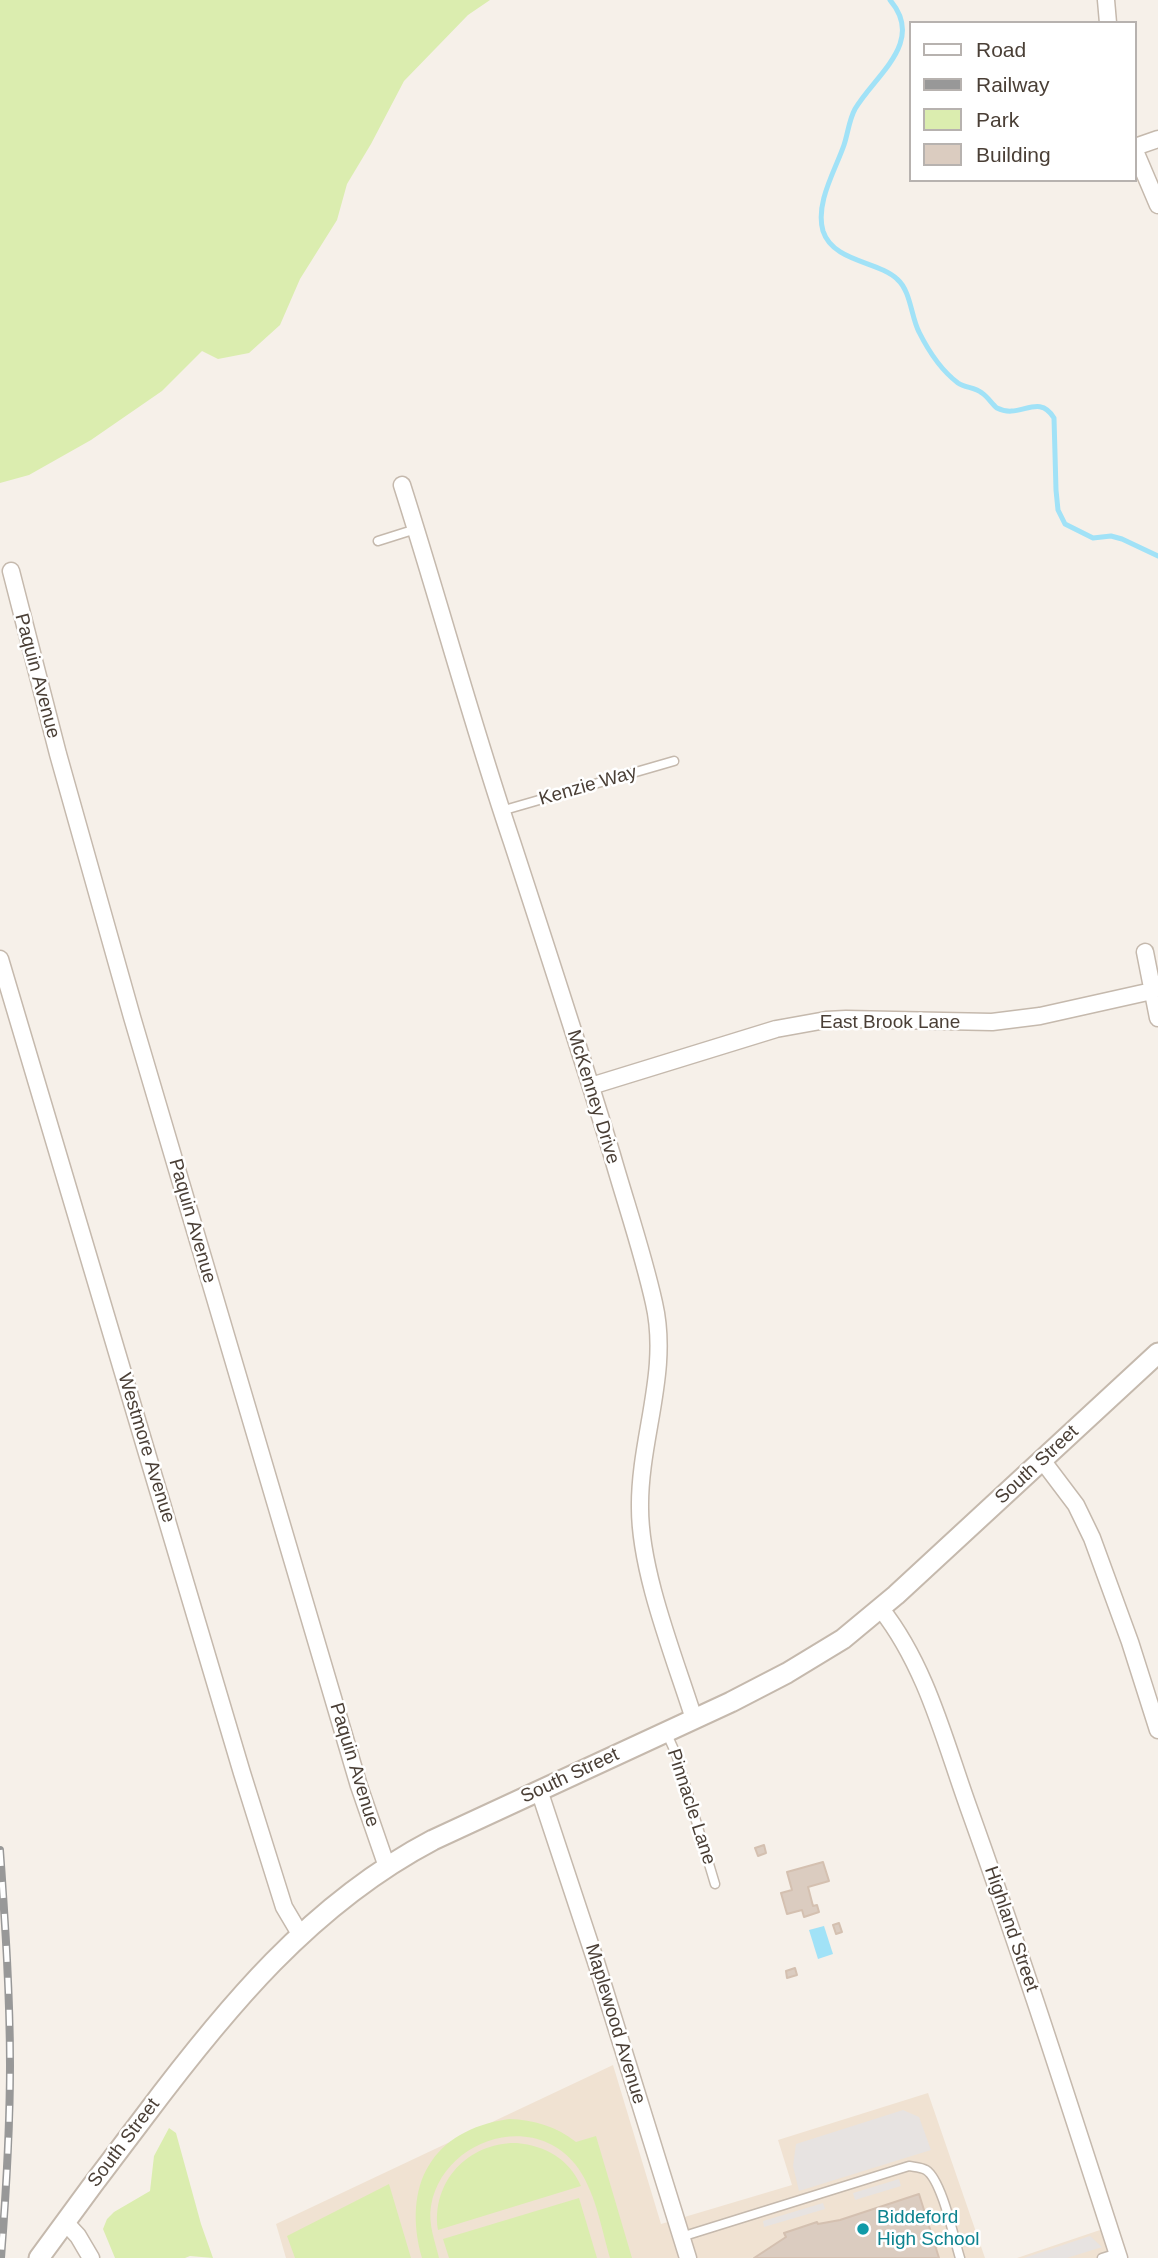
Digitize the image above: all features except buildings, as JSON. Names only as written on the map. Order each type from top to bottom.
[{"type":"street","points":[[1106,0],[1108,21]]},
{"type":"street","points":[[1137,148],[1158,139]]},
{"type":"street","points":[[1137,154],[1158,205]]},
{"type":"street","name":"McKenney Drive","points":[[402,485],[501,811],[591,1086],[655,1306],[658,1366],[639,1504],[640,1524],[652,1584],[694,1719]]},
{"type":"street","name":"Paquin Avenue","points":[[8,580],[132,1017],[359,1786],[387,1867]]},
{"type":"street","points":[[1145,952],[1158,1018]]},
{"type":"street","name":"Westmore Avenue","points":[[0,959],[242,1773],[284,1907],[300,1934]]},
{"type":"street","name":"East Brook Lane","points":[[591,1086],[746,1038],[802,1024],[846,1019],[992,1022],[1040,1016],[1152,991]]},
{"type":"street","name":"South Street","points":[[38,2258],[162,2092],[246,1988],[300,1934],[350,1893],[433,1840],[769,1683],[843,1639],[881,1609],[1158,1353]]},
{"type":"street","points":[[1042,1460],[1076,1505],[1092,1538],[1130,1642],[1158,1730]]},
{"type":"street","name":"Highland Street","points":[[881,1609],[902,1638],[922,1679],[1011,1925],[1113,2256]]},
{"type":"street","name":"Maplewood Avenue","points":[[539,1790],[596,1962],[688,2258]]},
{"type":"street","points":[[65,2222],[78,2236],[90,2258]]},
{"type":"lane","points":[[378,541],[416,529]]},
{"type":"lane","name":"Kenzie Way","points":[[501,811],[674,761]]},
{"type":"lane","name":"Pinnacle Lane","points":[[666,1731],[676,1754],[715,1884]]},
{"type":"lane","points":[[681,2237],[909,2166],[926,2169],[937,2184],[960,2258]]},
{"type":"shaded area","points":[[613,2065],[661,2224],[792,2185],[778,2140],[928,2093],[985,2258],[286,2258],[276,2224]]},
{"type":"shaded area","points":[[903,2110],[919,2117],[931,2150],[799,2191],[793,2166],[796,2144]]},
{"type":"shaded area","points":[[899,2179],[901,2186],[855,2200],[853,2193]]},
{"type":"shaded area","points":[[823,2203],[825,2209],[764,2227],[763,2221]]},
{"type":"shaded area","points":[[1103,2229],[1113,2258],[1017,2258]]},
{"type":"shaded area","points":[[1090,2236],[1102,2247],[1067,2258],[1024,2258]]},
{"type":"green space","points":[[0,0],[490,0],[468,15],[404,81],[347,184],[337,220],[300,279],[280,325],[249,353],[218,359],[202,351],[162,391],[91,440],[29,475],[0,483]]},
{"type":"green space","points":[[509,2119],[544,2125],[576,2142],[596,2136],[632,2258],[610,2258],[588,2185],[575,2164],[557,2148],[535,2139],[513,2136],[491,2140],[470,2150],[452,2164],[439,2183],[430,2213],[439,2258],[422,2258],[416,2207],[420,2185],[429,2166],[442,2149],[460,2135],[482,2125]]},
{"type":"green space","points":[[169,2128],[176,2133],[213,2258],[115,2258],[103,2229],[107,2219],[150,2191],[154,2156]]},
{"type":"green space","points":[[517,2143],[538,2147],[563,2161],[581,2186],[438,2230],[437,2212],[441,2196],[447,2181],[457,2168],[483,2149]]},
{"type":"green space","points":[[389,2184],[411,2258],[295,2258],[287,2236]]},
{"type":"green space","points":[[579,2198],[597,2258],[449,2258],[443,2239]]},
{"type":"water","points":[[824,1926],[833,1954],[818,1959],[809,1930]]},
{"type":"waterway","points":[[890,0],[900,15],[903,30],[900,44],[894,57],[853,113],[824,198],[821,220],[823,231],[836,249],[889,273],[902,284],[923,339],[941,366],[958,383],[979,391],[997,408],[1005,411],[1042,407],[1054,418],[1058,510],[1065,524],[1093,538],[1111,536],[1122,539],[1158,556]]},
{"type":"railway","points":[[0,1850],[10,2065],[1,2258]]},
{"type":"place","name":"Biddeford High School","points":[[863,2229]]}]
